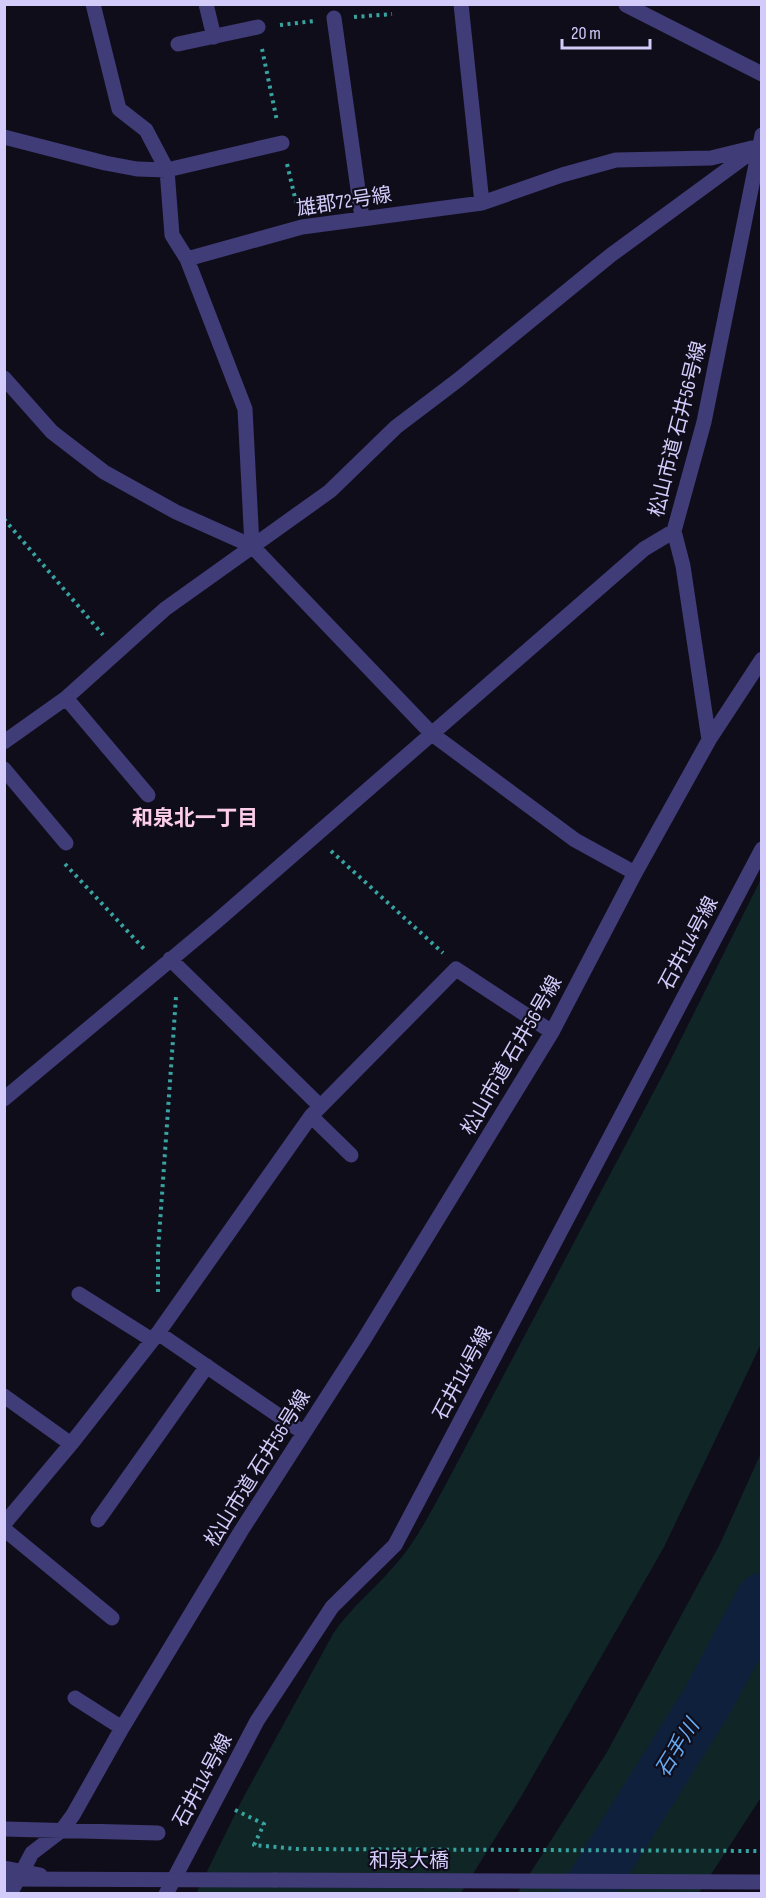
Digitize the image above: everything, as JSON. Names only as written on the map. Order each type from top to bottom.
[{"type":"street","points":[[93,4],[119,109],[146,130],[167,170],[172,236],[187,259],[245,409],[252,546]]},
{"type":"street","points":[[206,4],[214,37]]},
{"type":"street","points":[[461,4],[482,203]]},
{"type":"street","points":[[626,5],[762,74]]},
{"type":"street","points":[[334,18],[362,218]]},
{"type":"street","points":[[178,44],[258,27]]},
{"type":"street","points":[[4,137],[105,163],[137,169],[167,170],[282,142]]},
{"type":"street","points":[[4,742],[66,698],[165,609],[330,491],[396,427],[458,380],[611,255],[761,140]]},
{"type":"street","name":"雄郡72号線","points":[[187,259],[303,227],[482,203],[562,175],[616,160],[711,158],[761,140]]},
{"type":"street","name":"松山市道 石井56号線","points":[[10,1893],[32,1853],[62,1830],[241,1531],[369,1331],[552,1032],[635,873],[709,740],[683,566],[674,531],[704,422],[761,140]]},
{"type":"street","points":[[4,378],[52,432],[104,472],[176,512],[252,546],[432,734],[575,840],[635,873]]},
{"type":"street","points":[[4,1099],[170,964],[644,549],[674,531]]},
{"type":"street","points":[[709,740],[762,659]]},
{"type":"street","points":[[66,698],[148,795]]},
{"type":"street","points":[[4,769],[66,843]]},
{"type":"street","name":"石井114号線","points":[[166,1893],[257,1721],[332,1608],[395,1545],[762,849]]},
{"type":"street","points":[[170,964],[315,1111],[351,1155]]},
{"type":"street","points":[[112,1618],[4,1526],[155,1336],[315,1111],[456,969],[552,1032]]},
{"type":"street","points":[[79,1294],[207,1366],[304,1433]]},
{"type":"street","points":[[98,1520],[207,1366]]},
{"type":"street","points":[[4,1396],[71,1444]]},
{"type":"street","points":[[75,1698],[122,1728]]},
{"type":"street","points":[[4,1829],[158,1833]]},
{"type":"street","name":"和泉大橋","points":[[4,1868],[56,1879]]},
{"type":"street","name":"和泉大橋","points":[[4,1879],[762,1882]]},
{"type":"path","points":[[258,27],[282,142],[303,227]]},
{"type":"path","points":[[4,519],[118,652]]},
{"type":"path","points":[[315,836],[455,964],[456,969]]},
{"type":"path","points":[[66,843],[55,853],[170,964],[155,1336]]},
{"type":"path","points":[[215,1801],[264,1824],[254,1845],[297,1849],[762,1851]]},
{"type":"green space","points":[[761,879],[761,1344],[664,1547],[522,1795],[461,1893],[196,1894],[242,1800],[333,1634],[403,1556],[428,1517],[669,1063]]},
{"type":"green space","points":[[761,1453],[762,1796],[699,1893],[517,1894],[607,1752],[720,1544]]},
{"type":"waterway","name":"石手川","points":[[586,1894],[706,1703],[762,1599]]},
{"type":"district","name":"和泉北一丁目","points":[[195,818]]}]
